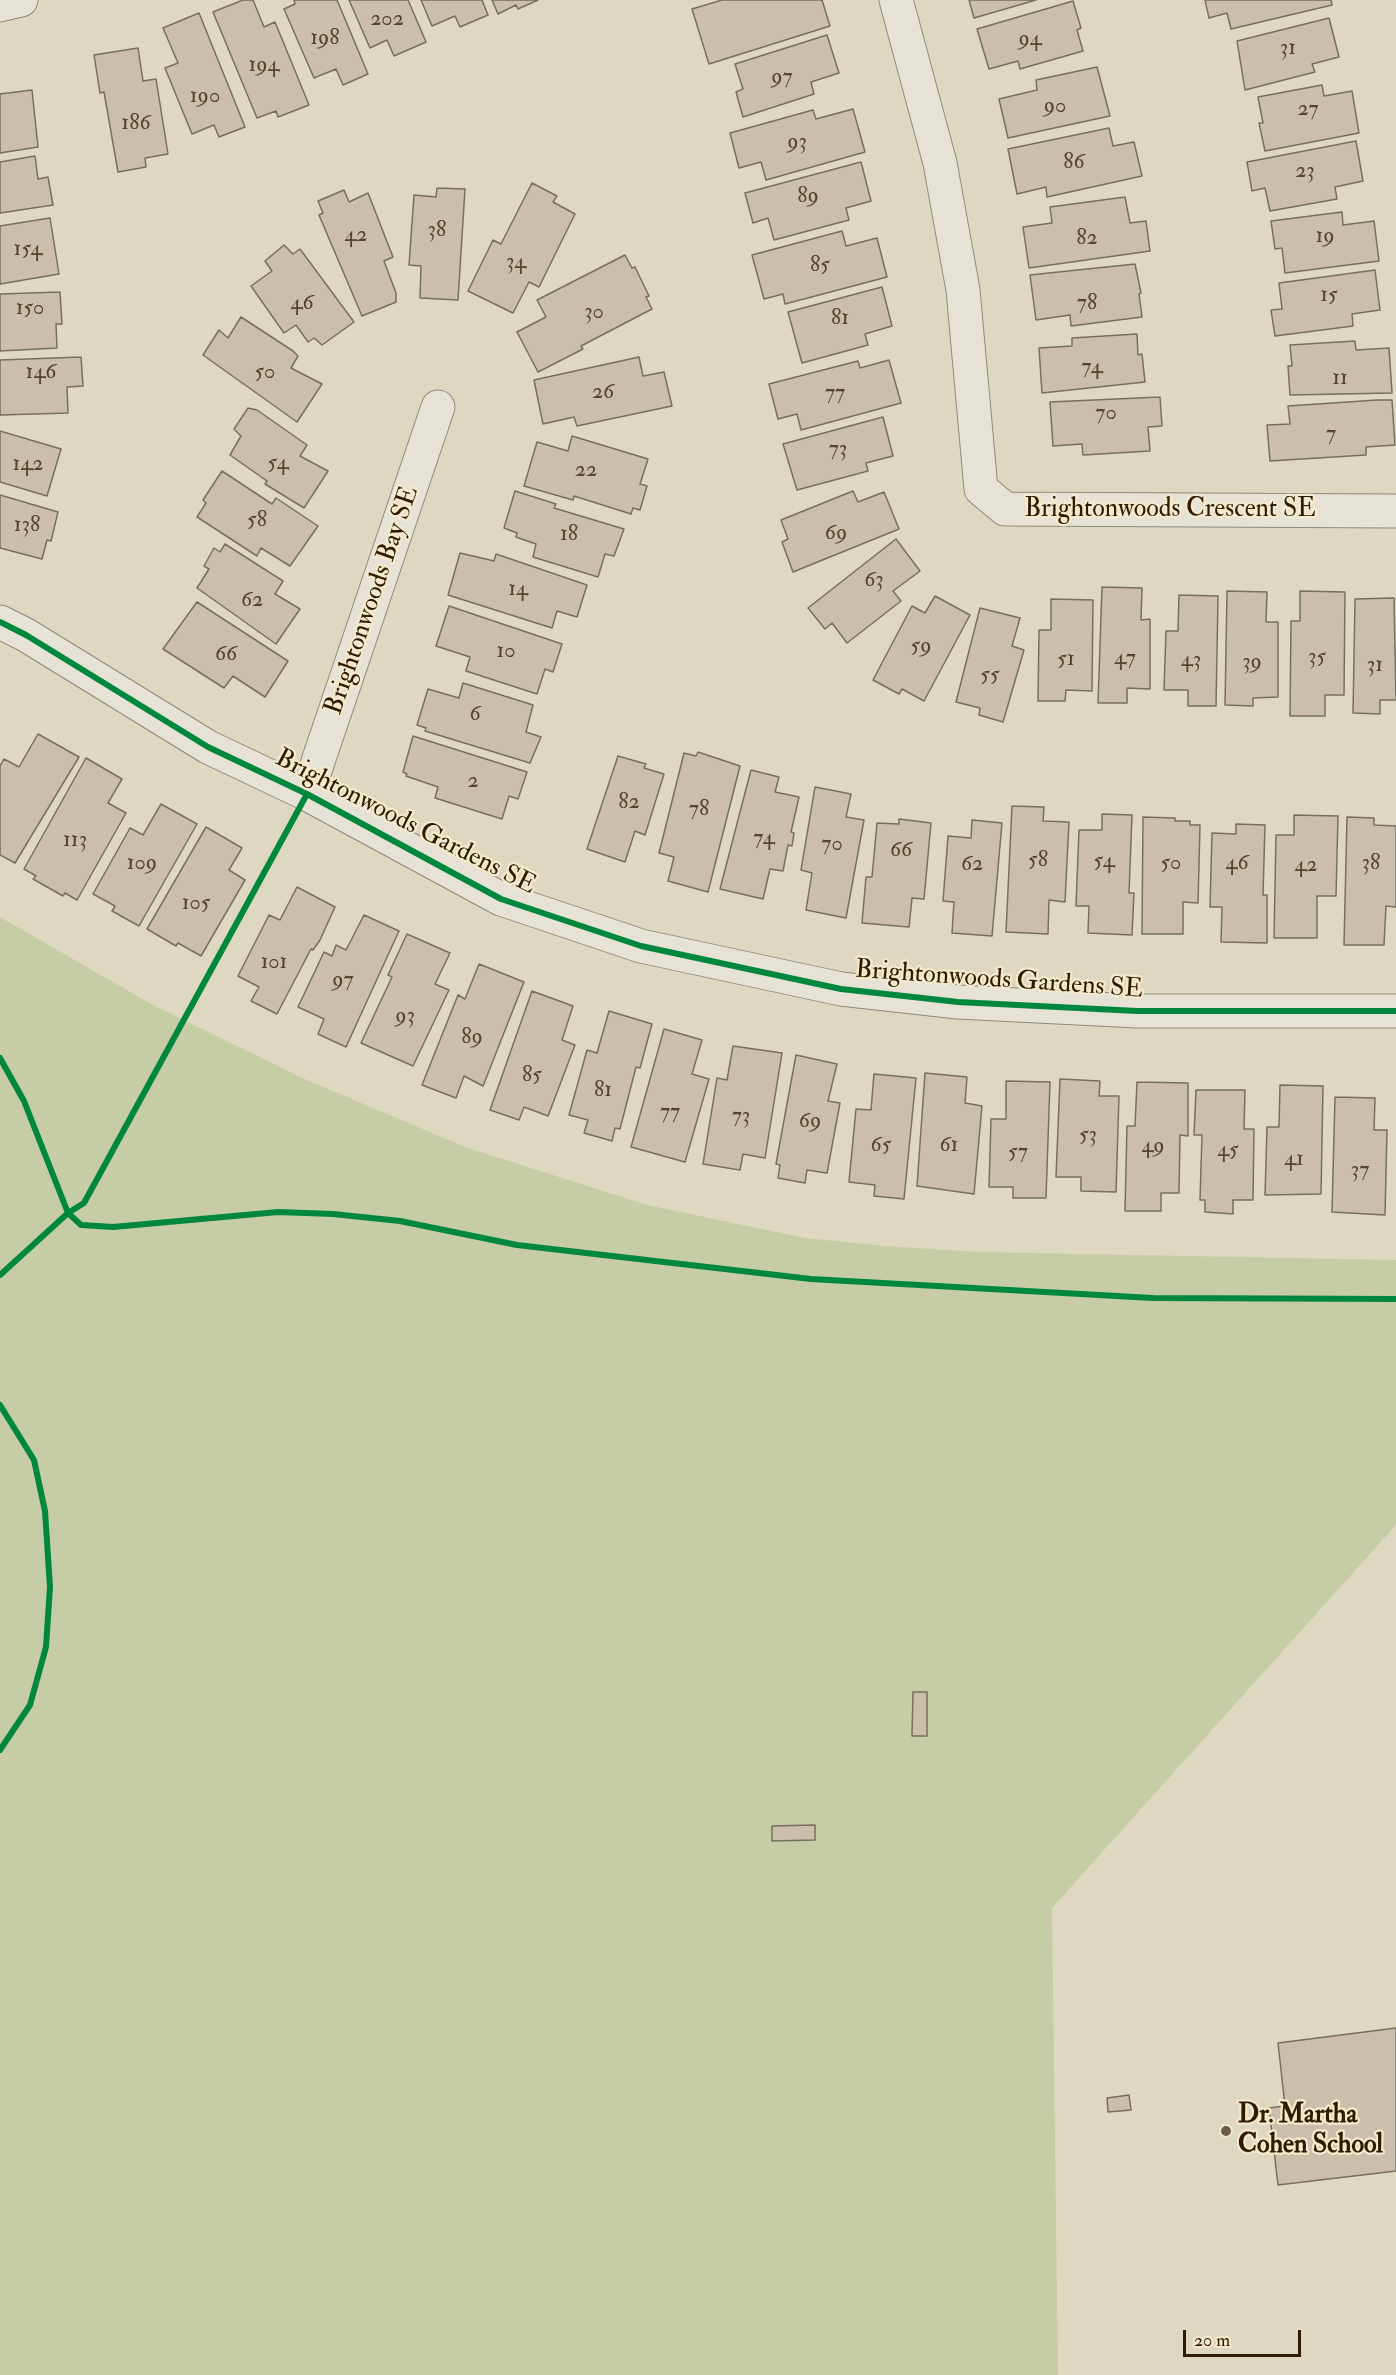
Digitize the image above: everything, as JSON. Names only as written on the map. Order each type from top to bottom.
[{"type":"street","points":[[0,5],[21,0]]},
{"type":"street","name":"Brightonwoods Crescent SE","points":[[896,0],[940,163],[963,290],[981,489],[1005,509],[1396,511]]},
{"type":"street","name":"Brightonwoods Bay SE","points":[[307,794],[438,407]]},
{"type":"street","name":"Brightonwoods Gardens SE","points":[[0,622],[26,635],[208,747],[307,794],[501,899],[641,946],[841,989],[958,1002],[1137,1011],[1396,1011]]},
{"type":"green space","points":[[0,917],[151,1004],[300,1077],[465,1147],[647,1205],[805,1238],[885,1246],[980,1252],[1396,1260],[1396,1525],[1052,1908],[1058,2375],[0,2375]]},
{"type":"building","points":[[243,0],[253,0],[264,27],[275,22],[309,105],[278,117],[276,111],[257,118],[213,12]]},
{"type":"building","points":[[294,0],[337,0],[368,74],[343,85],[336,69],[314,78],[284,9],[295,4]]},
{"type":"building","points":[[349,0],[408,0],[426,42],[394,56],[387,40],[370,48]]},
{"type":"building","points":[[421,0],[482,0],[488,15],[460,27],[455,16],[432,26]]},
{"type":"building","points":[[492,0],[538,0],[518,9],[516,5],[498,14]]},
{"type":"building","points":[[722,0],[822,0],[830,26],[709,64],[692,9]]},
{"type":"building","points":[[969,0],[1036,0],[974,18]]},
{"type":"building","points":[[1205,0],[1331,0],[1332,5],[1231,29],[1227,13],[1209,18]]},
{"type":"building","points":[[1073,1],[1081,28],[1077,30],[1083,51],[1020,69],[1018,61],[989,69],[977,29]]},
{"type":"building","points":[[199,13],[245,127],[219,137],[214,125],[192,134],[165,68],[178,63],[163,28]]},
{"type":"building","points":[[1329,18],[1339,57],[1312,64],[1315,72],[1245,90],[1237,41]]},
{"type":"building","points":[[827,35],[839,73],[811,82],[814,94],[743,117],[736,92],[743,89],[735,64]]},
{"type":"building","points":[[138,48],[143,81],[156,79],[168,154],[145,158],[146,167],[118,172],[104,92],[100,93],[94,55]]},
{"type":"building","points":[[1097,67],[1110,116],[1008,138],[999,99],[1037,90],[1036,80]]},
{"type":"building","points":[[1322,85],[1324,96],[1352,91],[1359,133],[1265,151],[1259,123],[1263,123],[1258,97]]},
{"type":"building","points":[[32,90],[38,147],[0,153],[0,94]]},
{"type":"building","points":[[853,109],[865,152],[766,180],[761,162],[739,168],[730,133],[813,110],[816,119]]},
{"type":"building","points":[[1109,128],[1113,146],[1134,142],[1142,176],[1047,197],[1046,187],[1017,194],[1008,149]]},
{"type":"building","points":[[1356,141],[1363,181],[1335,187],[1337,199],[1270,211],[1265,188],[1252,191],[1247,162]]},
{"type":"building","points":[[35,156],[38,179],[48,177],[53,205],[0,213],[0,162]]},
{"type":"building","points":[[861,162],[871,201],[846,208],[849,220],[774,240],[768,218],[753,223],[745,193]]},
{"type":"building","points":[[532,183],[557,196],[553,202],[575,214],[539,287],[529,282],[513,313],[468,291],[493,240],[501,244]]},
{"type":"building","points":[[437,188],[465,189],[458,300],[420,298],[421,266],[409,265],[414,195],[436,197]]},
{"type":"building","points":[[344,190],[349,202],[368,193],[393,257],[384,261],[396,293],[396,302],[362,316],[319,215],[323,213],[318,201]]},
{"type":"building","points":[[1125,197],[1130,223],[1146,221],[1150,251],[1029,268],[1023,227],[1052,223],[1050,207]]},
{"type":"building","points":[[1342,212],[1343,225],[1374,221],[1379,261],[1285,273],[1282,248],[1275,249],[1271,221]]},
{"type":"building","points":[[50,218],[59,274],[0,284],[0,226]]},
{"type":"building","points":[[842,231],[846,246],[877,238],[887,277],[785,304],[783,294],[764,299],[752,255]]},
{"type":"building","points":[[284,245],[293,254],[300,249],[354,322],[322,345],[314,338],[308,342],[296,325],[284,333],[251,286],[272,271],[265,261]]},
{"type":"building","points":[[625,255],[632,268],[635,267],[649,296],[646,297],[652,309],[581,346],[583,349],[538,372],[517,332],[546,317],[537,300]]},
{"type":"building","points":[[1135,264],[1141,293],[1139,294],[1142,317],[1071,326],[1070,315],[1036,320],[1030,275]]},
{"type":"building","points":[[1375,270],[1380,310],[1352,314],[1353,326],[1275,336],[1271,310],[1282,309],[1279,283]]},
{"type":"building","points":[[882,287],[892,326],[865,334],[868,345],[802,363],[788,312]]},
{"type":"building","points":[[60,292],[62,324],[56,324],[57,348],[0,351],[0,294]]},
{"type":"building","points":[[241,317],[298,356],[291,368],[322,384],[297,422],[203,355],[219,330],[228,338]]},
{"type":"building","points":[[1137,334],[1138,355],[1142,354],[1145,382],[1042,393],[1039,348],[1072,346],[1072,338]]},
{"type":"building","points":[[1355,341],[1356,350],[1389,348],[1392,393],[1290,395],[1288,366],[1292,366],[1290,345]]},
{"type":"building","points":[[81,357],[83,386],[67,387],[68,413],[0,415],[0,360]]},
{"type":"building","points":[[639,357],[643,376],[664,372],[672,406],[577,426],[574,417],[543,424],[534,380]]},
{"type":"building","points":[[889,360],[901,403],[801,430],[797,414],[778,419],[769,384],[858,361],[860,368]]},
{"type":"building","points":[[1160,397],[1162,426],[1148,427],[1150,451],[1083,455],[1082,444],[1053,446],[1050,402]]},
{"type":"building","points":[[1392,400],[1395,445],[1366,447],[1366,455],[1270,461],[1267,425],[1290,424],[1288,406]]},
{"type":"building","points":[[248,408],[257,410],[307,445],[300,456],[328,471],[304,508],[265,484],[267,481],[230,455],[241,436],[234,429]]},
{"type":"building","points":[[883,417],[893,456],[866,463],[868,471],[797,490],[783,444]]},
{"type":"building","points":[[0,431],[61,449],[47,496],[0,482]]},
{"type":"building","points":[[572,436],[648,459],[640,484],[647,486],[640,510],[633,508],[631,514],[574,496],[573,500],[524,486],[537,442],[568,451]]},
{"type":"building","points":[[222,471],[272,504],[276,498],[318,526],[290,566],[261,548],[257,556],[197,517],[206,503],[203,500]]},
{"type":"building","points":[[515,491],[556,504],[554,508],[624,529],[614,556],[605,554],[598,577],[533,557],[536,544],[516,537],[517,533],[504,528]]},
{"type":"building","points":[[853,491],[858,502],[884,492],[899,529],[793,572],[782,542],[788,539],[781,520]]},
{"type":"building","points":[[0,495],[58,512],[51,541],[47,540],[42,559],[0,548]]},
{"type":"building","points":[[896,539],[920,571],[893,591],[901,601],[847,643],[832,623],[825,629],[808,608]]},
{"type":"building","points":[[225,544],[283,581],[275,594],[300,609],[276,644],[197,588],[209,569],[204,566],[214,548],[220,552]]},
{"type":"building","points":[[460,553],[494,561],[496,554],[587,585],[577,617],[557,611],[552,628],[448,595]]},
{"type":"building","points":[[1102,587],[1142,588],[1141,620],[1150,619],[1150,689],[1127,688],[1127,703],[1098,703]]},
{"type":"building","points":[[1227,591],[1267,592],[1266,622],[1278,622],[1278,697],[1253,698],[1253,706],[1225,705]]},
{"type":"building","points":[[1300,591],[1345,592],[1344,695],[1325,695],[1325,716],[1290,716],[1291,621],[1300,621]]},
{"type":"building","points":[[1179,595],[1218,596],[1216,706],[1188,706],[1188,690],[1164,690],[1166,631],[1178,631]]},
{"type":"building","points":[[935,596],[970,615],[924,701],[902,689],[899,694],[873,680],[912,606],[925,613]]},
{"type":"building","points":[[1394,598],[1396,700],[1380,700],[1380,714],[1353,713],[1355,599]]},
{"type":"building","points":[[1051,599],[1093,600],[1092,691],[1066,690],[1065,701],[1038,701],[1039,630],[1051,630]]},
{"type":"building","points":[[197,602],[288,661],[265,697],[233,676],[224,688],[163,649]]},
{"type":"building","points":[[449,606],[562,644],[553,672],[545,669],[537,694],[466,671],[470,657],[436,646]]},
{"type":"building","points":[[980,608],[1020,618],[1012,646],[1024,650],[1003,722],[979,715],[980,708],[956,702]]},
{"type":"building","points":[[463,683],[533,705],[526,732],[541,737],[530,763],[425,731],[426,728],[417,725],[428,689],[459,698]]},
{"type":"building","points":[[38,734],[79,757],[15,863],[0,855],[0,766],[4,759],[19,767]]},
{"type":"building","points":[[413,736],[527,772],[518,799],[509,796],[502,819],[435,798],[438,787],[406,776],[407,774],[403,772]]},
{"type":"building","points":[[698,752],[740,766],[708,892],[668,881],[674,857],[659,853],[684,753],[696,756]]},
{"type":"building","points":[[618,756],[646,764],[644,768],[664,774],[645,835],[635,831],[625,862],[587,849]]},
{"type":"building","points":[[86,758],[122,779],[108,803],[126,813],[77,900],[65,893],[63,896],[33,879],[36,876],[24,869]]},
{"type":"building","points":[[751,770],[779,777],[775,792],[799,797],[791,832],[794,833],[792,846],[788,845],[783,871],[770,869],[763,899],[720,889]]},
{"type":"building","points":[[815,787],[851,794],[846,817],[864,820],[846,918],[806,910],[812,873],[801,870]]},
{"type":"building","points":[[161,804],[197,824],[139,926],[112,911],[115,906],[93,894],[130,828],[143,835]]},
{"type":"building","points":[[1012,806],[1044,807],[1043,821],[1069,822],[1065,902],[1049,900],[1048,934],[1006,932]]},
{"type":"building","points":[[1102,814],[1132,815],[1129,893],[1134,893],[1132,935],[1088,933],[1089,906],[1076,906],[1079,830],[1102,830]]},
{"type":"building","points":[[1294,815],[1338,816],[1336,896],[1317,896],[1317,938],[1274,938],[1276,835],[1294,835]]},
{"type":"building","points":[[1143,817],[1175,818],[1175,821],[1190,821],[1190,825],[1200,825],[1198,903],[1183,902],[1183,934],[1142,934]]},
{"type":"building","points":[[1347,817],[1374,818],[1374,825],[1396,826],[1396,907],[1386,906],[1384,945],[1344,945]]},
{"type":"building","points":[[899,819],[931,823],[924,899],[912,898],[909,927],[862,923],[866,877],[872,877],[877,823],[899,824]]},
{"type":"building","points":[[972,820],[1002,823],[992,936],[952,933],[954,902],[943,901],[948,836],[971,838]]},
{"type":"building","points":[[1236,824],[1265,825],[1263,895],[1267,895],[1267,943],[1221,942],[1222,907],[1210,907],[1212,833],[1236,834]]},
{"type":"building","points":[[206,827],[242,848],[229,870],[245,880],[201,956],[178,943],[176,946],[147,929]]},
{"type":"building","points":[[297,887],[335,907],[320,940],[313,950],[311,949],[277,1014],[251,1001],[259,987],[238,976],[269,915],[280,920]]},
{"type":"building","points":[[364,915],[399,931],[346,1047],[318,1034],[324,1019],[298,1007],[324,952],[332,956],[336,945],[346,950]]},
{"type":"building","points":[[407,934],[450,953],[435,984],[449,990],[413,1066],[361,1043],[392,977],[388,975]]},
{"type":"building","points":[[479,964],[524,982],[483,1086],[464,1076],[456,1098],[422,1085],[458,995],[465,999]]},
{"type":"building","points":[[532,991],[573,1006],[562,1040],[575,1045],[548,1116],[524,1107],[519,1120],[490,1110]]},
{"type":"building","points":[[609,1011],[652,1024],[640,1068],[636,1067],[620,1129],[615,1128],[612,1141],[584,1133],[588,1120],[569,1115],[587,1050],[597,1053]]},
{"type":"building","points":[[664,1029],[702,1040],[692,1074],[709,1079],[685,1162],[631,1147]]},
{"type":"building","points":[[733,1046],[782,1053],[765,1158],[743,1154],[740,1170],[703,1164],[717,1078],[727,1080]]},
{"type":"building","points":[[796,1055],[837,1064],[828,1101],[840,1103],[827,1173],[807,1170],[805,1183],[778,1178],[780,1165],[776,1164]]},
{"type":"building","points":[[925,1073],[967,1077],[965,1103],[982,1106],[974,1194],[917,1186]]},
{"type":"building","points":[[874,1074],[916,1078],[904,1199],[874,1196],[875,1185],[849,1182],[856,1109],[871,1110]]},
{"type":"building","points":[[1060,1079],[1100,1081],[1099,1096],[1119,1096],[1116,1192],[1081,1191],[1081,1177],[1056,1177]]},
{"type":"building","points":[[1006,1081],[1050,1082],[1046,1198],[1013,1198],[1013,1187],[989,1187],[991,1119],[1006,1119]]},
{"type":"building","points":[[1137,1082],[1188,1083],[1188,1136],[1180,1135],[1179,1193],[1161,1193],[1161,1211],[1125,1211],[1127,1126],[1135,1126]]},
{"type":"building","points":[[1280,1085],[1323,1086],[1321,1194],[1265,1195],[1267,1127],[1279,1127]]},
{"type":"building","points":[[1196,1090],[1245,1090],[1244,1129],[1254,1129],[1253,1200],[1233,1200],[1233,1214],[1205,1212],[1205,1200],[1200,1200],[1202,1135],[1194,1135]]},
{"type":"building","points":[[1335,1097],[1375,1098],[1374,1130],[1387,1130],[1385,1215],[1332,1212]]},
{"type":"building","points":[[913,1692],[927,1692],[927,1736],[912,1736]]},
{"type":"building","points":[[815,1825],[815,1840],[772,1841],[772,1826]]},
{"type":"building","points":[[1396,2028],[1396,2171],[1278,2185],[1269,2108],[1285,2106],[1278,2043]]},
{"type":"building","points":[[1129,2095],[1131,2110],[1108,2112],[1107,2098]]},
{"type":"cycle path","points":[[0,622],[26,635],[208,747],[307,794],[501,899],[641,946],[841,989],[958,1002],[1137,1011],[1396,1011]]},
{"type":"cycle path","points":[[307,794],[84,1203],[68,1213],[81,1225],[113,1227],[278,1212],[333,1214],[400,1221],[517,1245],[811,1279],[1153,1298],[1396,1299]]},
{"type":"cycle path","points":[[0,1058],[24,1101],[68,1213],[0,1275]]},
{"type":"cycle path","points":[[0,1405],[34,1460],[45,1511],[50,1587],[46,1647],[30,1705],[0,1750]]},
{"type":"place","name":"Dr. Martha Cohen School","points":[[1226,2131]]}]
